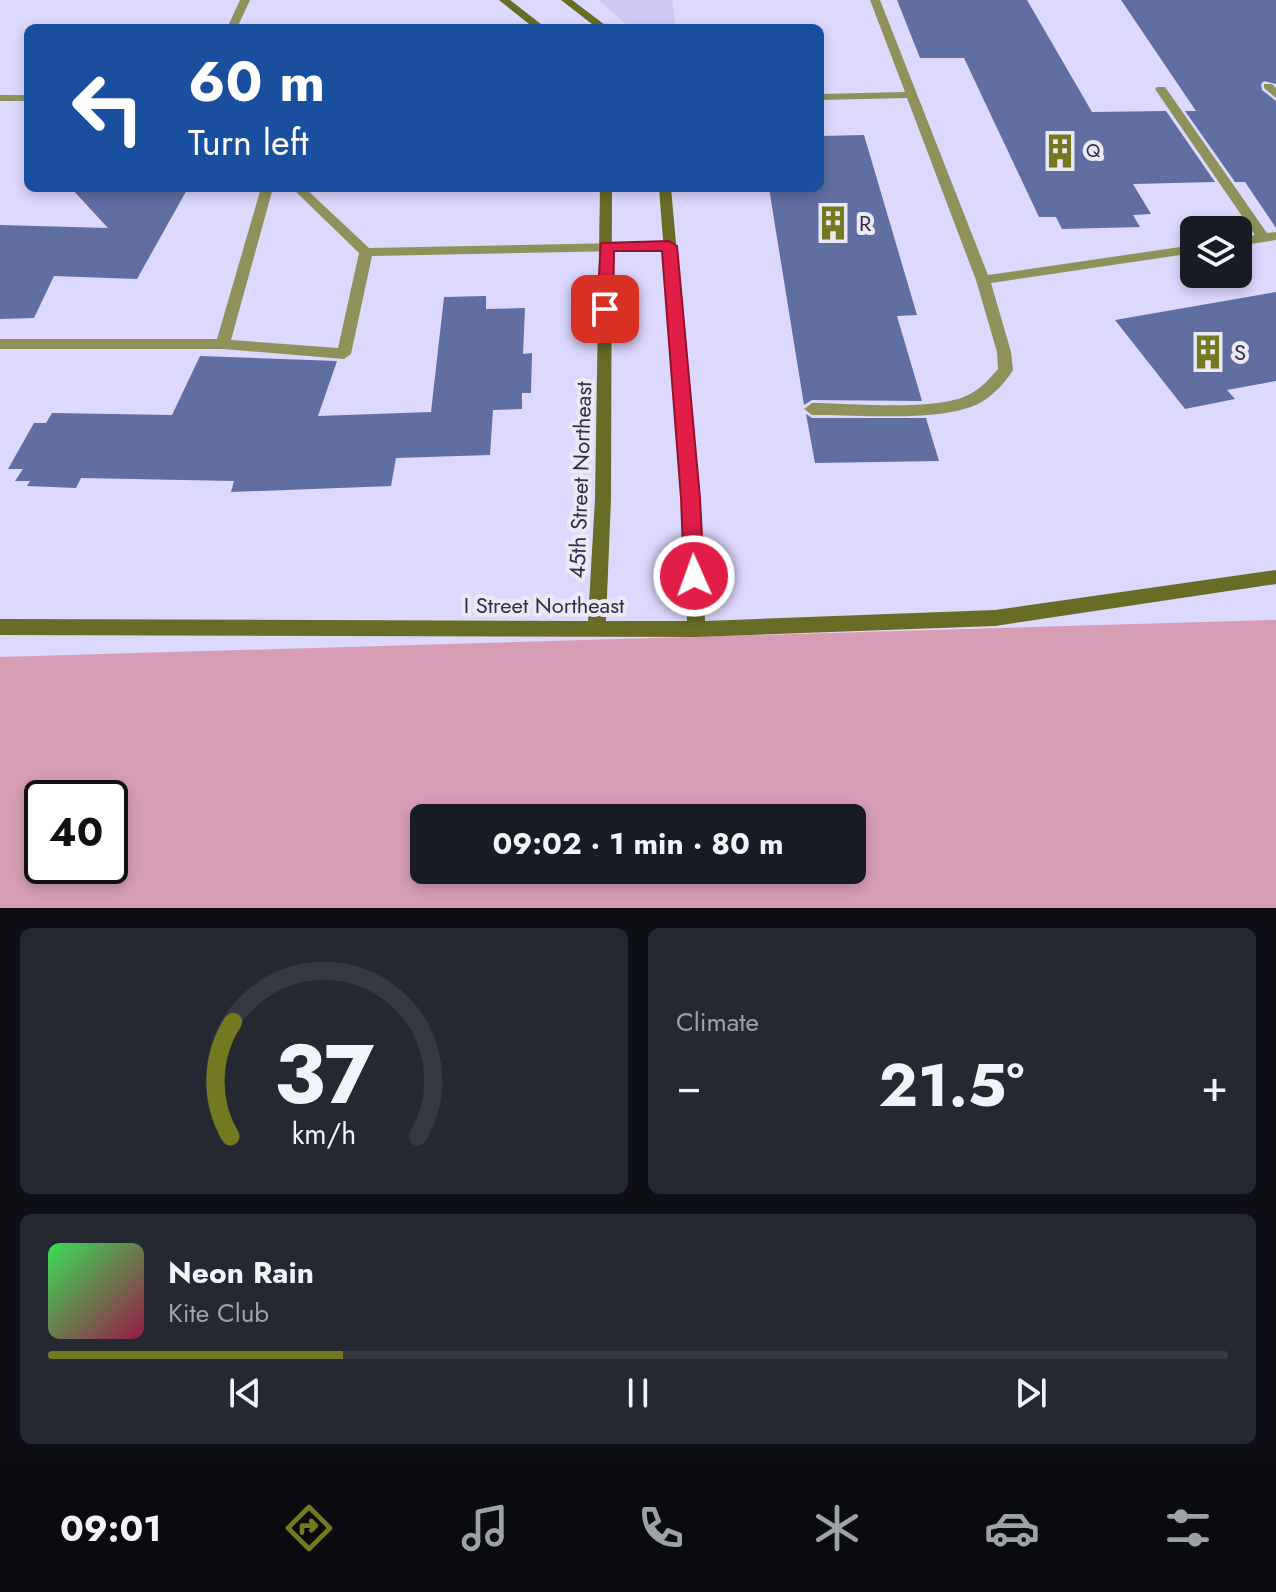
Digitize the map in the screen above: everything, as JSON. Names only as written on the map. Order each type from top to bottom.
[{"type":"street","points":[[504,0],[536,24]]},
{"type":"street","points":[[566,0],[599,24]]},
{"type":"street","name":"45th Street Northeast","points":[[597,629],[603,499],[606,192]]},
{"type":"street","points":[[665,192],[691,498],[696,629]]},
{"type":"street","name":"I Street Northeast","points":[[0,627],[696,629],[995,618],[1276,577]]},
{"type":"lane","points":[[234,24],[245,0]]},
{"type":"lane","points":[[812,409],[930,407],[970,401],[1006,370],[1004,352],[983,280],[875,0]]},
{"type":"lane","points":[[1161,89],[1270,237]]},
{"type":"lane","points":[[824,97],[911,95]]},
{"type":"lane","points":[[0,98],[24,98]]},
{"type":"lane","points":[[223,344],[266,192]]},
{"type":"lane","points":[[302,192],[366,252],[669,246]]},
{"type":"lane","points":[[983,280],[1180,251]]},
{"type":"lane","points":[[0,344],[223,344],[344,354],[366,252]]},
{"type":"shaded area","points":[[599,0],[672,0],[675,24],[626,24]]},
{"type":"shaded area","points":[[1276,620],[1276,908],[0,908],[0,657]]},
{"type":"building","points":[[897,0],[1027,0],[1092,112],[1166,111],[1215,182],[1133,184],[1151,214],[1133,215],[1140,227],[1062,229],[1056,217],[1039,217],[964,58],[920,58]]},
{"type":"building","points":[[1121,0],[1276,0],[1276,84],[1264,81],[1261,84],[1262,90],[1276,101],[1276,228],[1245,182],[1235,182],[1185,111],[1196,111]]},
{"type":"building","name":"R","points":[[864,135],[917,315],[897,316],[922,401],[812,400],[804,405],[770,192],[824,192],[824,136]]},
{"type":"building","points":[[75,192],[186,192],[137,279],[54,276],[34,318],[0,319],[0,225],[108,228]]},
{"type":"building","name":"S","points":[[1276,292],[1276,381],[1227,390],[1235,399],[1185,409],[1115,320]]},
{"type":"building","points":[[486,296],[486,309],[525,308],[523,354],[532,353],[531,393],[522,393],[522,409],[493,410],[490,455],[396,458],[391,486],[231,492],[234,481],[81,478],[76,488],[27,486],[30,481],[15,481],[23,469],[8,469],[34,423],[46,423],[52,413],[172,415],[200,356],[337,361],[318,416],[431,412],[444,297]]},
{"type":"building","points":[[806,414],[812,418],[926,418],[939,461],[815,463]]},
{"type":"place","name":"Q","points":[[1060,151]]},
{"type":"place","name":"R","points":[[833,223]]},
{"type":"place","name":"S","points":[[1208,352]]},
{"type":"route","points":[[605,309],[606,246],[669,246],[691,498],[694,576]]}]
